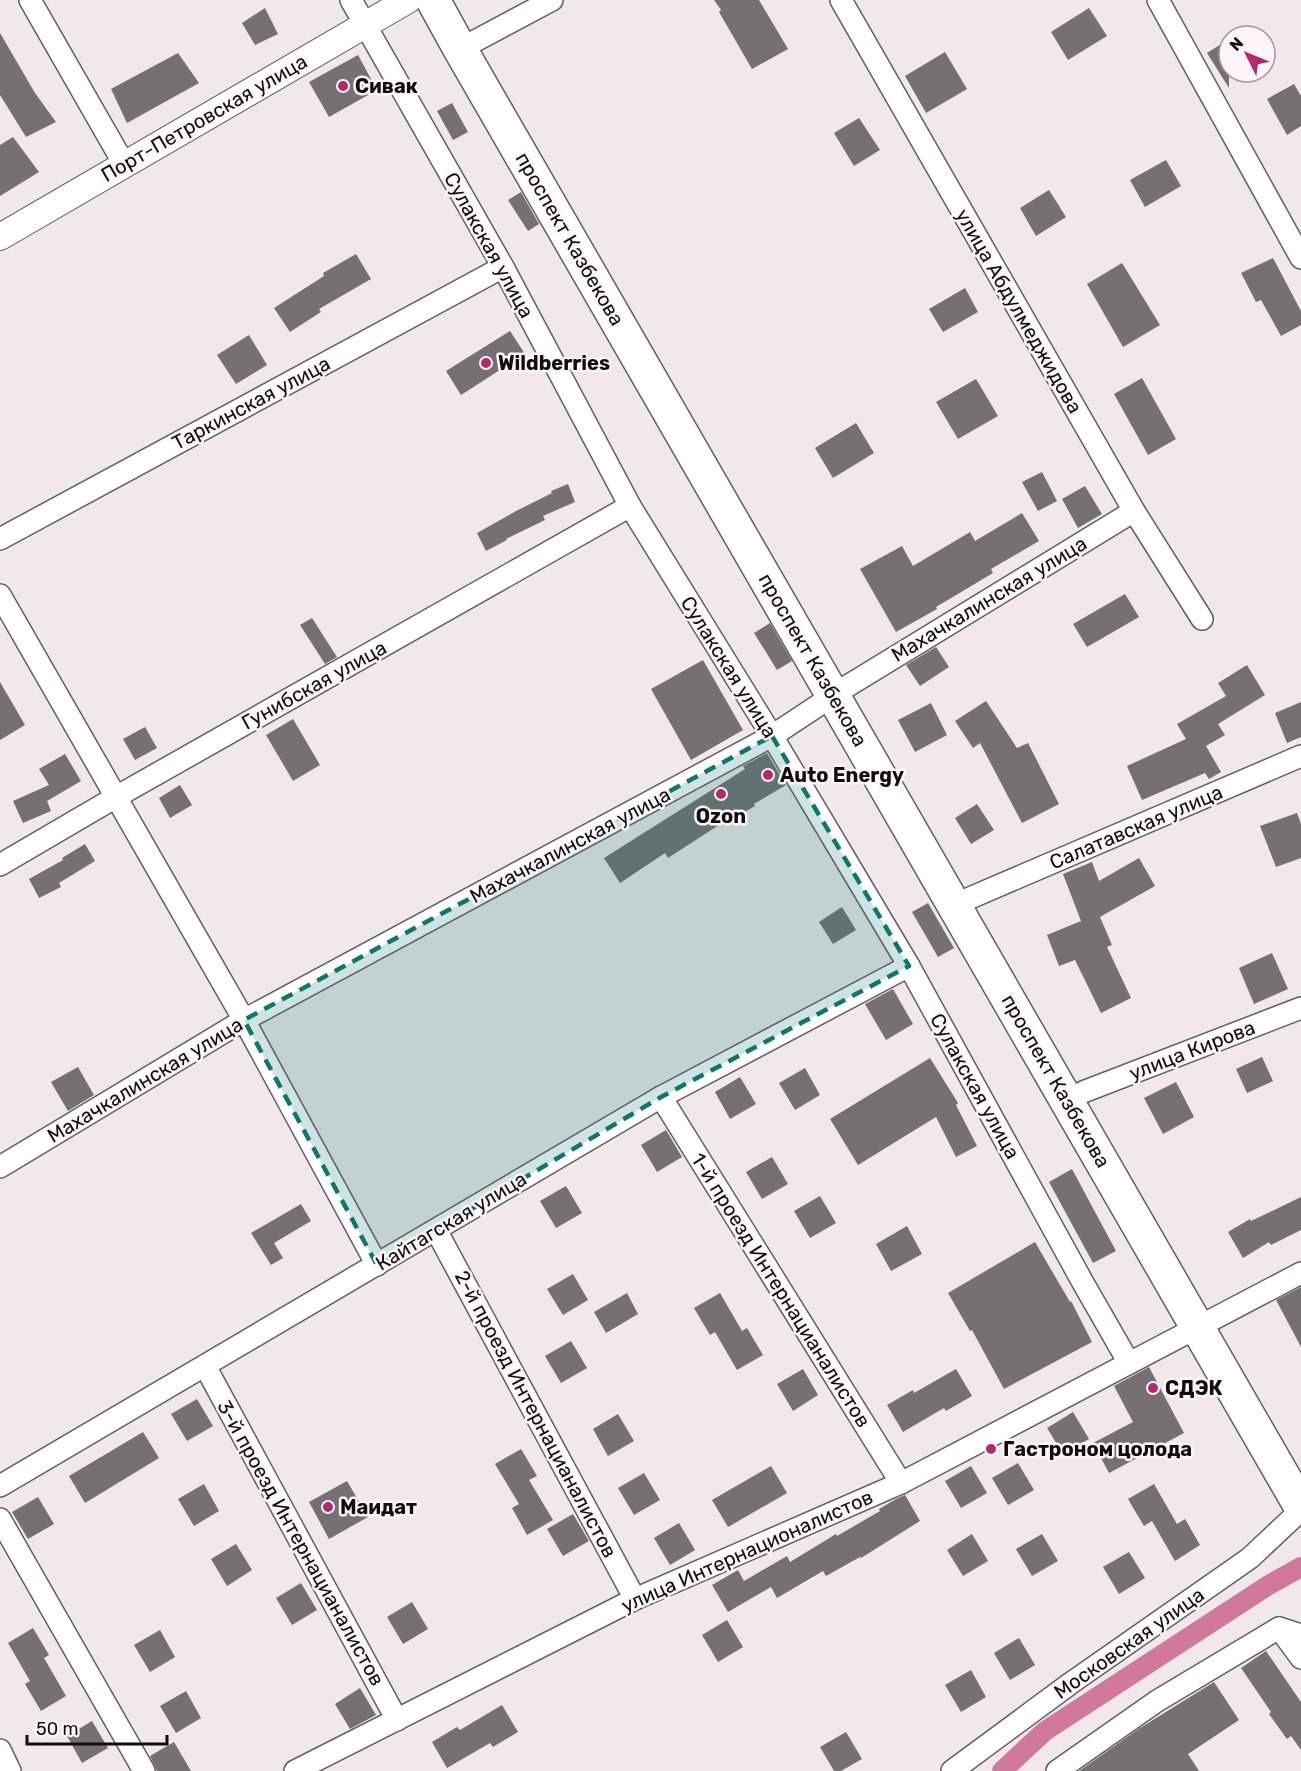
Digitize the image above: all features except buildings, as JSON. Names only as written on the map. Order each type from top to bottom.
[{"type":"highway","name":"проспект Казбекова","points":[[433,0],[467,46],[1204,1324],[1301,1479]]},
{"type":"highway","name":"проспект Казбекова","points":[[449,0],[467,46]]},
{"type":"highway","name":"проспект Казбекова","points":[[840,691],[970,898],[1083,1092],[1301,1508]]},
{"type":"street","points":[[30,0],[124,164]]},
{"type":"street","name":"Сулакская улица","points":[[351,0],[503,267],[630,506],[772,736],[909,966],[1129,1363]]},
{"type":"street","name":"Порт-Петровская улица","points":[[0,237],[408,0]]},
{"type":"street","points":[[467,46],[552,0]]},
{"type":"street","name":"улица Абдулмеджидова","points":[[841,0],[1134,511],[1202,619]]},
{"type":"street","points":[[1158,0],[1301,258]]},
{"type":"street","name":"Таркинская улица","points":[[0,539],[503,267]]},
{"type":"street","name":"Гунибская улица","points":[[0,865],[630,506]]},
{"type":"street","name":"Махачкалинская улица","points":[[0,1167],[244,1020],[772,736],[840,691],[1134,511]]},
{"type":"street","points":[[0,594],[244,1020],[377,1265]]},
{"type":"street","name":"Салатавская улица","points":[[970,898],[1301,756]]},
{"type":"street","name":"Кайтагская улица","points":[[0,1486],[661,1097],[909,966]]},
{"type":"street","name":"улица Кирова","points":[[1083,1092],[1301,1008]]},
{"type":"street","name":"1-й проезд Интернацианалистов","points":[[661,1097],[901,1483]]},
{"type":"street","name":"2-й проезд Интернацианалистов","points":[[436,1230],[635,1599]]},
{"type":"street","name":"улица Интернационалистов","points":[[297,1770],[635,1599],[901,1483],[1299,1274]]},
{"type":"street","name":"3-й проезд Интернацианалистов","points":[[205,1366],[397,1720]]},
{"type":"street","name":"Московская улица","points":[[950,1771],[1250,1558],[1301,1508]]},
{"type":"street","points":[[0,1519],[144,1771]]},
{"type":"street","points":[[1057,1771],[1157,1701],[1279,1628],[1301,1635]]},
{"type":"street","points":[[1279,1628],[1301,1658]]},
{"type":"street","points":[[0,1750],[10,1771]]},
{"type":"highlighted area","points":[[772,736],[909,966],[661,1097],[377,1265],[244,1020]]},
{"type":"waterway","points":[[1002,1771],[1045,1731],[1267,1586],[1301,1567]]},
{"type":"place","name":"Сивак","points":[[343,86]]},
{"type":"place","name":"Wildberries","points":[[486,363]]},
{"type":"place","name":"Auto Energy","points":[[768,775]]},
{"type":"place","name":"Ozon","points":[[721,794]]},
{"type":"place","name":"СДЭК","points":[[1153,1388]]},
{"type":"place","name":"Гастроном цолода","points":[[991,1449]]},
{"type":"place","name":"Маидат","points":[[328,1507]]}]
